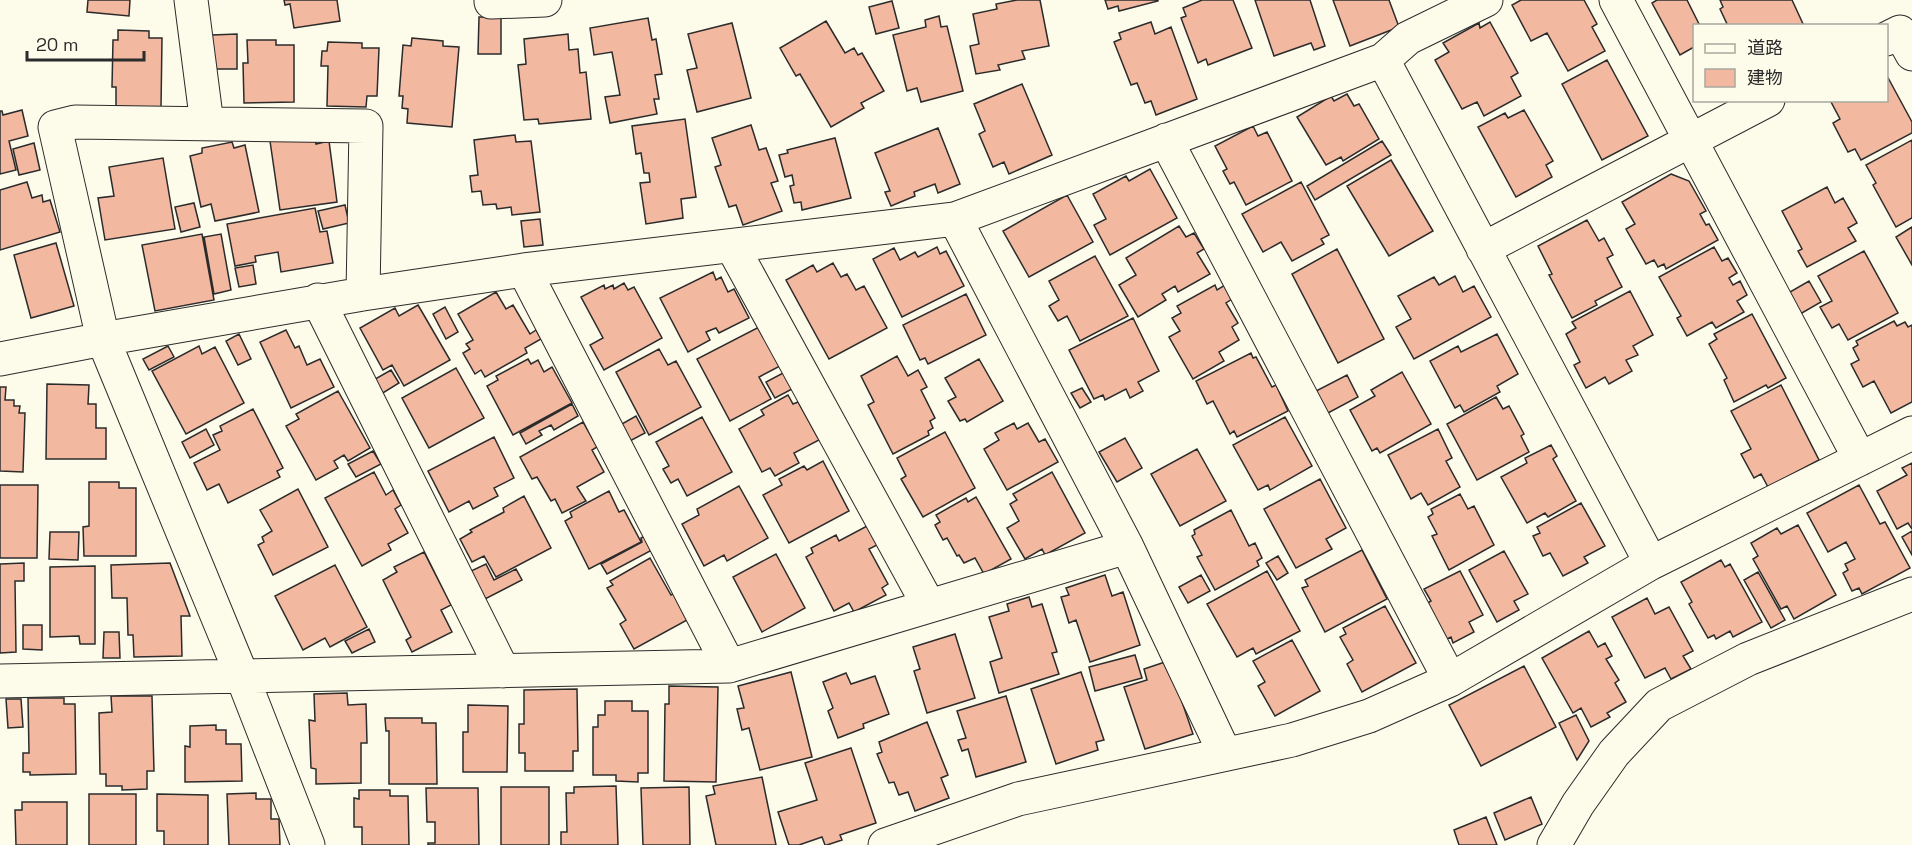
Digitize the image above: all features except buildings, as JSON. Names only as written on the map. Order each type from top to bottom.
[{"type":"street","points":[[191,0],[207,124]]},
{"type":"street","points":[[491,0],[491,2],[545,0]]},
{"type":"street","points":[[0,359],[318,300],[524,270],[955,219],[1383,60],[1408,38],[1486,0]]},
{"type":"street","points":[[1616,0],[1860,459]]},
{"type":"street","points":[[1888,38],[1900,32],[1912,54]]},
{"type":"street","points":[[1383,60],[1651,563]]},
{"type":"street","points":[[1483,249],[1764,102]]},
{"type":"street","points":[[308,845],[242,676],[103,339],[55,127],[75,122],[366,126],[363,294]]},
{"type":"street","points":[[1166,140],[1450,680]]},
{"type":"street","points":[[955,219],[1127,547],[1225,754]]},
{"type":"street","points":[[732,246],[929,606]]},
{"type":"street","points":[[524,270],[729,666]]},
{"type":"street","points":[[318,300],[504,671]]},
{"type":"street","points":[[885,845],[1018,799],[1292,740],[1369,716],[1450,680],[1651,563],[1912,433]]},
{"type":"street","points":[[0,681],[729,666],[1127,547]]},
{"type":"street","points":[[1554,845],[1578,804],[1614,753],[1659,705],[1748,659],[1912,594]]}]
